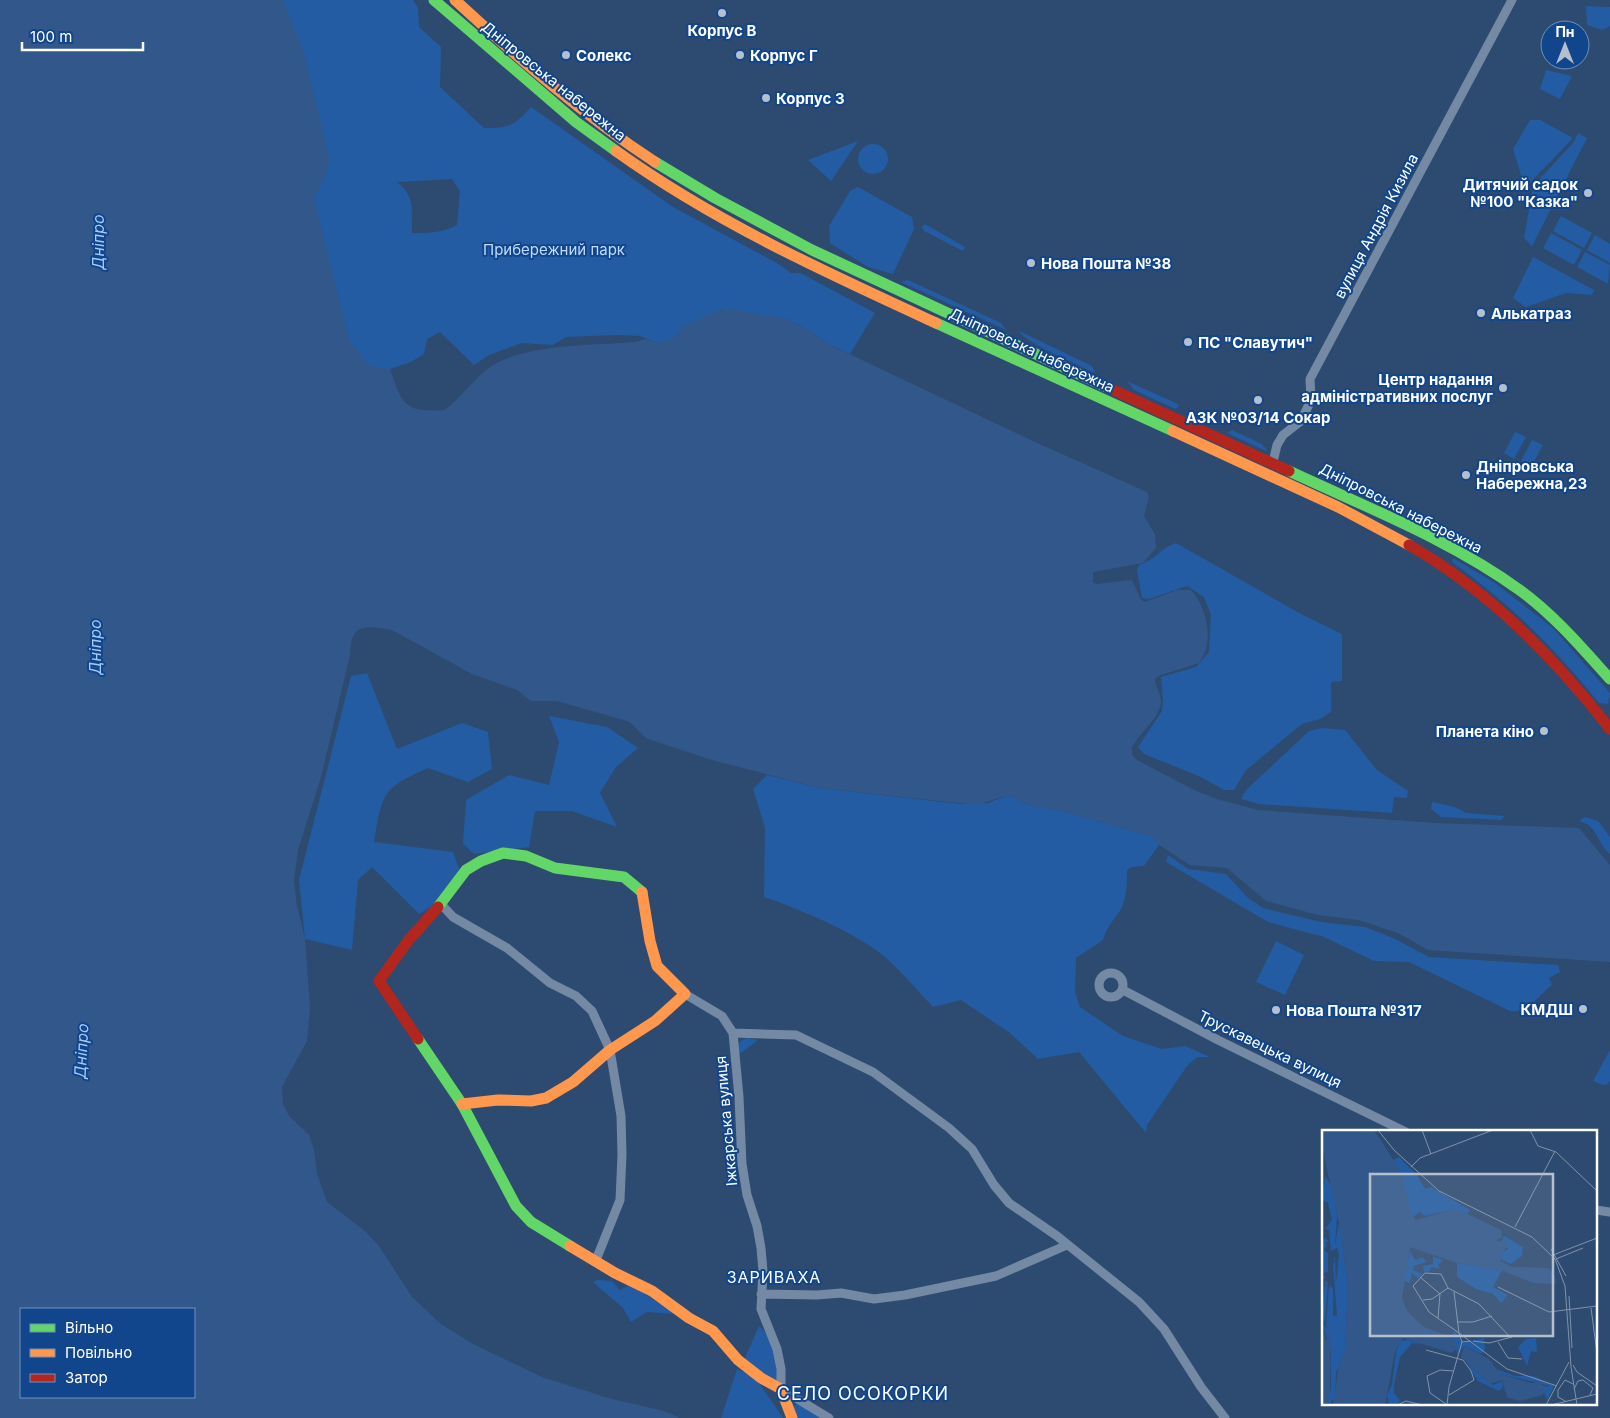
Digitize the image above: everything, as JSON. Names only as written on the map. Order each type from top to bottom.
[{"type":"main road","name":"Дніпровська набережна","points":[[434,0],[576,122],[655,179],[721,219],[821,270],[1346,511],[1418,548],[1506,612],[1605,711],[1610,728]]},
{"type":"main road","name":"Дніпровська набережна","points":[[455,0],[518,57],[588,114],[648,157],[731,208],[817,252],[1426,534],[1509,582],[1557,622],[1610,680]]},
{"type":"main road","points":[[462,1104],[498,1100],[531,1101],[546,1098],[573,1082],[610,1050],[655,1021],[685,994],[668,979],[656,964],[644,912],[642,892],[624,877],[555,868],[526,856],[502,853],[466,870],[441,904],[408,941],[379,982],[462,1104],[516,1206],[530,1222],[652,1291],[689,1318],[713,1331],[738,1360],[761,1378],[781,1389],[792,1418]]},
{"type":"street","name":"вулиця Андрія Кизила","points":[[1273,462],[1277,445],[1283,434],[1301,421],[1311,400],[1310,378],[1512,0]]},
{"type":"street","points":[[441,904],[453,917],[507,948],[550,983],[576,996],[592,1011],[610,1050],[621,1116],[620,1200],[596,1260]]},
{"type":"street","name":"Трускавецька вулиця","points":[[1123,990],[1226,1044],[1402,1130]]},
{"type":"street","name":"Іжкарська вулиця","points":[[685,994],[722,1016],[733,1033],[739,1097],[742,1164],[747,1195],[757,1226],[763,1271],[760,1294],[761,1309],[777,1349],[782,1369],[781,1389]]},
{"type":"street","name":"Іжкарська вулиця","points":[[733,1033],[796,1035],[874,1072],[959,1136],[972,1148],[994,1185],[1009,1203],[1139,1302],[1164,1329],[1201,1387],[1225,1418]]},
{"type":"street","points":[[760,1294],[817,1295],[841,1293],[874,1299],[905,1295],[996,1276],[1067,1246]]},
{"type":"street","points":[[781,1389],[829,1418]]},
{"type":"green space","name":"Прибережний парк","points":[[235,0],[413,0],[418,8],[419,27],[441,47],[440,87],[484,128],[499,128],[510,125],[531,107],[673,207],[777,263],[791,273],[800,273],[875,313],[850,354],[826,343],[810,331],[786,319],[721,310],[683,327],[678,335],[665,342],[657,343],[640,336],[566,337],[553,345],[522,343],[489,355],[474,365],[440,332],[427,339],[424,354],[411,362],[390,369],[348,396]],"holes":[[[452,179],[460,191],[457,225],[430,233],[412,233],[410,199],[397,182]]]},
{"type":"green space","points":[[1586,6],[1610,7],[1610,26],[1602,30],[1590,26],[1590,20],[1587,20]]},
{"type":"green space","points":[[1546,70],[1572,76],[1560,99],[1540,89]]},
{"type":"green space","points":[[1530,120],[1540,120],[1573,138],[1525,188],[1513,149]]},
{"type":"green space","points":[[1578,133],[1587,138],[1532,246],[1524,238],[1533,186],[1573,143]]},
{"type":"green space","points":[[858,141],[831,181],[808,160]]},
{"type":"green space","points":[[873,144],[879,145],[887,153],[887,165],[879,173],[873,174],[867,173],[859,165],[858,159],[859,153],[867,145]]},
{"type":"green space","points":[[858,187],[912,217],[914,229],[893,274],[868,267],[830,243],[829,226],[850,191]]},
{"type":"green space","points":[[1561,216],[1592,233],[1584,248],[1553,231]]},
{"type":"green space","points":[[925,224],[965,247],[963,251],[924,231],[922,227]]},
{"type":"green space","points":[[1551,233],[1582,250],[1574,265],[1543,248]]},
{"type":"green space","points":[[1595,235],[1610,244],[1610,263],[1587,250]]},
{"type":"green space","points":[[1585,252],[1610,265],[1608,284],[1577,267]]},
{"type":"green space","points":[[1533,257],[1594,290],[1592,295],[1566,293],[1526,307],[1513,298]]},
{"type":"green space","points":[[908,280],[1001,323],[1006,330],[901,282]]},
{"type":"green space","points":[[1019,331],[1092,366],[1095,373],[1031,341]]},
{"type":"green space","points":[[1127,381],[1179,406],[1175,409],[1134,390]]},
{"type":"green space","points":[[1232,430],[1262,444],[1268,452],[1227,433]]},
{"type":"green space","points":[[1515,432],[1526,437],[1514,459],[1504,453]]},
{"type":"green space","points":[[1532,440],[1543,445],[1531,467],[1521,461]]},
{"type":"green space","points":[[1176,543],[1301,614],[1342,634],[1342,681],[1331,682],[1331,712],[1320,719],[1302,724],[1246,770],[1234,790],[1224,790],[1201,777],[1144,754],[1138,747],[1162,711],[1161,677],[1196,667],[1209,652],[1211,615],[1204,597],[1187,586],[1149,599],[1142,598],[1137,570],[1139,565]]},
{"type":"green space","points":[[1453,558],[1495,583],[1553,628],[1610,693],[1608,704],[1599,703],[1548,644],[1494,594],[1452,562]]},
{"type":"green space","points":[[367,673],[397,749],[462,723],[488,732],[492,769],[468,782],[428,768],[401,782],[387,794],[380,813],[374,842],[453,852],[460,871],[434,905],[419,914],[372,867],[358,880],[352,950],[305,939],[299,880],[351,676]]},
{"type":"green space","points":[[549,716],[607,727],[638,748],[616,767],[600,793],[617,827],[572,811],[535,811],[529,847],[474,854],[463,844],[466,800],[509,775],[549,785],[559,742]]},
{"type":"green space","points":[[1322,728],[1345,730],[1377,770],[1408,791],[1407,798],[1394,797],[1392,813],[1259,804],[1241,799],[1246,790],[1309,731]]},
{"type":"green space","points":[[767,775],[820,788],[961,804],[988,803],[1008,795],[1032,806],[1063,811],[1154,837],[1159,845],[1144,866],[1131,867],[1127,870],[1123,904],[1103,940],[1076,958],[1075,992],[1080,1007],[1123,1036],[1162,1049],[1185,1046],[1210,1057],[1197,1057],[1187,1066],[1147,1125],[1146,1133],[1079,1052],[1038,1059],[1010,1033],[961,1000],[933,1007],[885,957],[873,948],[827,922],[764,897],[765,828],[753,789]]},
{"type":"green space","points":[[1432,802],[1455,807],[1466,813],[1505,816],[1501,820],[1441,817],[1431,809]]},
{"type":"green space","points":[[1585,817],[1598,821],[1610,837],[1610,854],[1591,827],[1581,822],[1580,820]]},
{"type":"green space","points":[[1168,855],[1188,869],[1226,874],[1248,898],[1263,908],[1321,922],[1365,927],[1393,938],[1429,957],[1558,965],[1560,972],[1549,978],[1552,985],[1533,1003],[1522,1009],[1510,1011],[1409,962],[1374,961],[1324,937],[1268,922],[1166,862]]},
{"type":"green space","points":[[1276,941],[1304,955],[1285,995],[1256,982]]},
{"type":"green space","points":[[747,1038],[758,1040],[737,1056],[738,1045]]},
{"type":"green space","points":[[1610,1050],[1610,1080],[1608,1084],[1603,1085],[1593,1081]]},
{"type":"green space","points":[[598,1280],[612,1281],[620,1290],[628,1286],[634,1287],[676,1314],[647,1312],[631,1322],[623,1308],[593,1282]]},
{"type":"green space","points":[[759,1326],[769,1338],[775,1352],[777,1383],[744,1360]]},
{"type":"green space","points":[[737,1369],[755,1377],[783,1418],[721,1418]]},
{"type":"green space","points":[[798,1403],[822,1418],[794,1418],[793,1406]]},
{"type":"water","name":"Дніпро","points":[[0,0],[283,0],[304,54],[329,158],[325,175],[314,199],[349,340],[368,365],[390,369],[402,398],[413,408],[431,411],[445,410],[489,368],[521,354],[559,347],[635,342],[646,339],[657,343],[665,342],[678,335],[683,327],[713,312],[731,309],[786,319],[810,331],[826,343],[1035,442],[1147,492],[1149,496],[1144,516],[1155,534],[1156,548],[1143,563],[1093,572],[1093,583],[1132,580],[1141,600],[1145,602],[1177,590],[1191,590],[1197,597],[1205,615],[1208,636],[1204,655],[1199,663],[1158,676],[1155,679],[1161,702],[1157,715],[1132,748],[1132,755],[1137,760],[1194,790],[1217,799],[1258,810],[1435,823],[1579,828],[1610,865],[1610,962],[1428,950],[1398,933],[1359,920],[1318,915],[1266,901],[1227,868],[1190,865],[1159,845],[1154,837],[1063,811],[1032,806],[1008,795],[977,805],[820,788],[712,760],[648,739],[627,721],[557,701],[531,701],[517,690],[472,674],[392,630],[367,627],[361,629],[353,637],[351,644],[321,777],[298,850],[294,881],[297,906],[305,939],[310,1008],[307,1041],[282,1087],[283,1104],[289,1116],[309,1135],[314,1150],[317,1174],[327,1202],[365,1231],[379,1246],[412,1297],[441,1324],[471,1343],[542,1377],[608,1398],[664,1411],[680,1418],[0,1418]]},
{"type":"traffic: fast","points":[[434,0],[576,122],[616,151]]},
{"type":"traffic: fast","points":[[655,162],[715,198],[812,250],[1111,389]]},
{"type":"traffic: fast","points":[[936,323],[1173,431]]},
{"type":"traffic: fast","points":[[1289,471],[1438,540],[1494,573],[1521,591],[1545,611],[1610,679]]},
{"type":"traffic: fast","points":[[438,907],[466,870],[481,861],[503,853],[526,856],[555,868],[624,877],[642,892]]},
{"type":"traffic: fast","points":[[418,1039],[462,1104],[516,1206],[531,1222],[570,1246]]},
{"type":"traffic: slow","points":[[455,0],[552,85],[602,125],[655,162]]},
{"type":"traffic: slow","points":[[616,151],[692,201],[731,223],[812,265],[936,323]]},
{"type":"traffic: slow","points":[[1173,431],[1338,507],[1409,545]]},
{"type":"traffic: slow","points":[[462,1104],[498,1100],[531,1101],[546,1098],[573,1082],[610,1050],[655,1021],[685,994],[657,966],[650,941],[642,892]]},
{"type":"traffic: slow","points":[[570,1246],[615,1273],[652,1291],[689,1318],[713,1331],[738,1360],[761,1378],[781,1389],[792,1418]]},
{"type":"traffic: jam","points":[[1111,389],[1289,471]]},
{"type":"traffic: jam","points":[[1409,545],[1438,563],[1493,604],[1566,676],[1610,729]]},
{"type":"traffic: jam","points":[[418,1039],[379,981],[408,941],[438,907]]},
{"type":"place","name":"Корпус В","points":[[722,13]]},
{"type":"place","name":"Солекс","points":[[566,55]]},
{"type":"place","name":"Корпус Г","points":[[740,55]]},
{"type":"place","name":"Корпус З","points":[[766,98]]},
{"type":"place","name":"Дитячий садок №100 \"Казка\"","points":[[1588,193]]},
{"type":"place","name":"Нова Пошта №38","points":[[1031,263]]},
{"type":"place","name":"Алькатраз","points":[[1481,313]]},
{"type":"place","name":"ПС \"Славутич\"","points":[[1188,342]]},
{"type":"place","name":"Центр надання адміністративних послуг","points":[[1503,388]]},
{"type":"place","name":"АЗК №03/14 Сокар","points":[[1258,400]]},
{"type":"place","name":"Дніпровська Набережна,23","points":[[1466,475]]},
{"type":"place","name":"Планета кіно","points":[[1544,731]]},
{"type":"place","name":"КМДШ","points":[[1583,1009]]},
{"type":"place","name":"Нова Пошта №317","points":[[1276,1010]]},
{"type":"district","name":"ЗАРИВАХА","points":[[774,1277]]},
{"type":"district","name":"СЕЛО ОСОКОРКИ","points":[[863,1393]]}]
